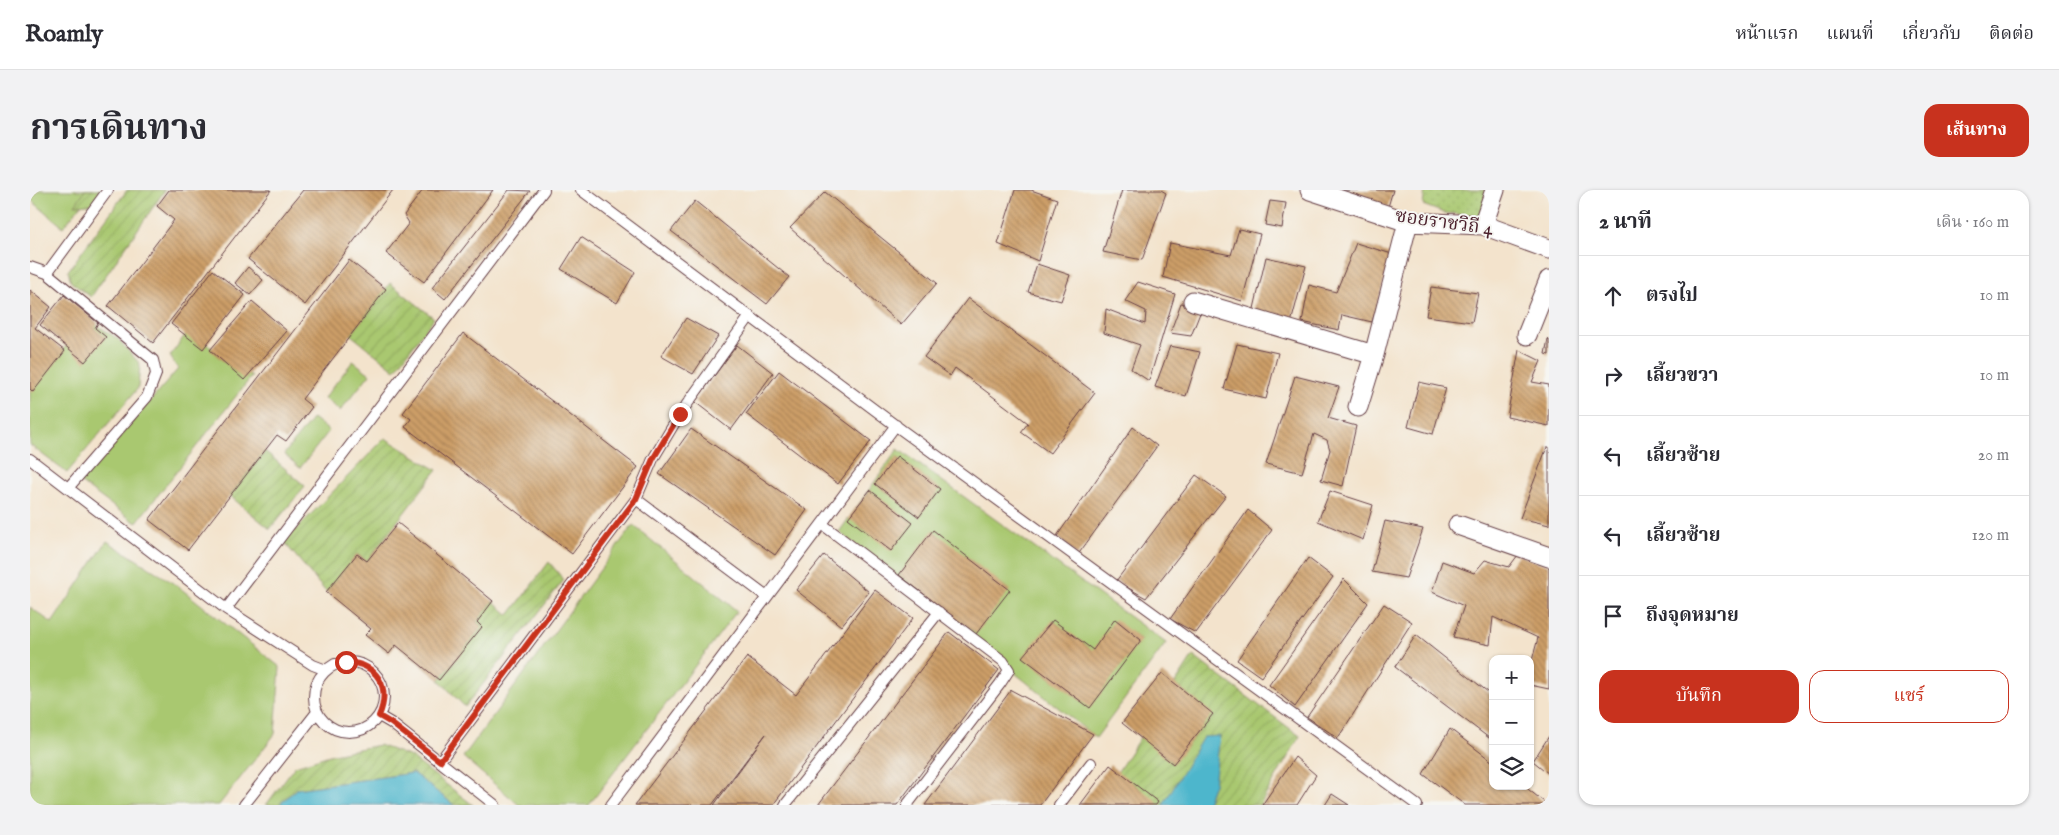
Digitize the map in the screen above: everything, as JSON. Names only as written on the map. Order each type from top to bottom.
[{"type":"street","name":"ซอยราชวิถี 4","points":[[1310,190],[1408,222],[1483,225],[1549,249]]},
{"type":"street","points":[[1483,225],[1495,190]]},
{"type":"street","points":[[1358,407],[1374,355],[1408,222]]},
{"type":"street","points":[[1527,335],[1549,280]]},
{"type":"street","points":[[1193,302],[1374,355]]},
{"type":"street","points":[[1458,525],[1549,557]]},
{"type":"lane","points":[[47,273],[108,190]]},
{"type":"lane","points":[[226,609],[544,190]]},
{"type":"lane","points":[[581,190],[896,425],[1417,805]]},
{"type":"lane","points":[[30,267],[47,273],[153,360],[156,374],[146,397],[68,488]]},
{"type":"lane","points":[[440,761],[636,499],[653,459],[680,414],[750,316]]},
{"type":"lane","points":[[611,805],[896,425]]},
{"type":"lane","points":[[30,459],[226,609],[313,665],[326,670]]},
{"type":"lane","points":[[636,499],[767,597]]},
{"type":"lane","points":[[822,524],[1004,660],[1009,670],[907,805]]},
{"type":"lane","points":[[785,805],[940,612]]},
{"type":"lane","points":[[357,663],[372,671],[382,684],[384,694],[379,716],[362,730],[352,733],[332,728],[317,712],[314,689],[318,679],[335,664],[357,663]]},
{"type":"lane","points":[[244,805],[317,712]]},
{"type":"lane","points":[[379,716],[391,723],[495,805]]},
{"type":"lane","points":[[1059,805],[1091,763]]},
{"type":"green space","points":[[39,190],[94,190],[63,227],[31,200]]},
{"type":"green space","points":[[85,190],[101,190],[91,204],[75,205]]},
{"type":"green space","points":[[127,190],[165,190],[91,297],[71,282],[68,271]]},
{"type":"green space","points":[[1425,190],[1491,190],[1484,216],[1444,213],[1423,205]]},
{"type":"green space","points":[[390,283],[434,318],[395,370],[351,335]]},
{"type":"green space","points":[[93,323],[117,338],[140,364],[138,388],[67,473],[30,445],[30,345],[48,362]]},
{"type":"green space","points":[[188,331],[252,376],[136,523],[80,482],[178,369],[170,356]]},
{"type":"green space","points":[[353,361],[370,374],[340,411],[324,398]]},
{"type":"green space","points":[[313,418],[329,431],[300,468],[284,454]]},
{"type":"green space","points":[[385,438],[437,470],[367,561],[357,554],[326,592],[284,542]]},
{"type":"green space","points":[[898,449],[1166,643],[1096,738],[839,532]]},
{"type":"green space","points":[[265,451],[305,486],[270,529],[230,496]]},
{"type":"green space","points":[[633,525],[737,611],[589,805],[519,805],[463,757]]},
{"type":"green space","points":[[107,541],[175,584],[280,667],[275,734],[219,805],[30,805],[30,607],[52,623]]},
{"type":"green space","points":[[549,562],[564,580],[465,707],[439,680],[482,627],[477,622],[493,601],[509,615]]},
{"type":"green space","points":[[1193,656],[1300,736],[1260,805],[1206,805],[1214,784],[1168,799],[1163,805],[1096,805]]},
{"type":"green space","points":[[379,745],[411,757],[473,805],[454,805],[413,773],[296,789],[279,805],[266,805],[295,766],[333,754]]},
{"type":"water","points":[[1220,736],[1214,784],[1206,805],[1163,805],[1203,737]]},
{"type":"water","points":[[413,773],[454,805],[279,805],[296,789]]},
{"type":"building","points":[[169,190],[271,190],[153,343],[108,306],[174,220],[157,206]]},
{"type":"building","points":[[303,190],[393,190],[305,305],[248,259]]},
{"type":"building","points":[[423,190],[493,190],[424,282],[386,253],[409,223],[404,215]]},
{"type":"building","points":[[509,190],[530,191],[445,299],[432,288]]},
{"type":"building","points":[[1015,190],[1031,190],[1057,199],[1038,261],[998,244]]},
{"type":"building","points":[[1122,190],[1161,190],[1166,193],[1142,260],[1103,252]]},
{"type":"building","points":[[1339,190],[1393,190],[1388,207]]},
{"type":"building","points":[[825,192],[937,283],[901,325],[790,228]]},
{"type":"building","points":[[695,201],[789,277],[767,304],[671,231]]},
{"type":"building","points":[[1270,201],[1286,203],[1282,228],[1265,225]]},
{"type":"building","points":[[1239,229],[1260,234],[1242,301],[1163,277],[1170,243],[1231,255]]},
{"type":"building","points":[[581,237],[635,272],[617,303],[561,269]]},
{"type":"building","points":[[1356,243],[1392,254],[1372,322],[1342,315],[1339,330],[1302,322],[1309,285],[1336,292]]},
{"type":"building","points":[[1266,257],[1306,266],[1291,323],[1253,313]]},
{"type":"building","points":[[349,260],[386,289],[302,399],[312,407],[286,441],[277,435],[188,550],[149,520]]},
{"type":"building","points":[[1037,264],[1070,275],[1061,301],[1028,292]]},
{"type":"building","points":[[248,267],[263,280],[250,295],[235,283]]},
{"type":"building","points":[[213,270],[245,295],[203,349],[171,324]]},
{"type":"building","points":[[1138,282],[1175,294],[1149,381],[1131,369],[1140,345],[1104,333],[1106,309],[1145,324],[1146,311],[1125,301]]},
{"type":"building","points":[[1431,287],[1478,293],[1472,322],[1426,316]]},
{"type":"building","points":[[30,290],[51,307],[35,328],[65,351],[33,392],[30,389]]},
{"type":"building","points":[[64,295],[98,323],[95,328],[106,337],[85,362],[40,325]]},
{"type":"building","points":[[968,298],[1095,393],[1050,453],[1021,432],[1028,423],[955,368],[950,376],[924,357]]},
{"type":"building","points":[[252,301],[287,331],[244,380],[210,350]]},
{"type":"building","points":[[1181,303],[1202,308],[1191,336],[1170,333]]},
{"type":"building","points":[[686,318],[718,336],[693,374],[661,356]]},
{"type":"building","points":[[463,333],[638,467],[572,554],[405,427],[411,419],[403,413]]},
{"type":"building","points":[[1549,340],[1549,355],[1545,354]]},
{"type":"building","points":[[1237,344],[1278,353],[1266,399],[1224,389]]},
{"type":"building","points":[[737,345],[773,373],[731,430],[695,402]]},
{"type":"building","points":[[1170,346],[1200,352],[1186,396],[1155,387]]},
{"type":"building","points":[[1519,350],[1541,361],[1532,382],[1549,385],[1549,426],[1507,417]]},
{"type":"building","points":[[779,371],[871,441],[838,484],[746,414]]},
{"type":"building","points":[[1295,376],[1339,387],[1328,418],[1356,426],[1343,486],[1321,480],[1330,450],[1327,440],[1314,434],[1302,473],[1266,464]]},
{"type":"building","points":[[1419,382],[1446,388],[1433,434],[1408,427]]},
{"type":"building","points":[[1133,427],[1157,446],[1077,556],[1057,536]]},
{"type":"building","points":[[691,429],[807,510],[775,555],[659,474]]},
{"type":"building","points":[[1547,447],[1549,447],[1549,525],[1520,518]]},
{"type":"building","points":[[897,456],[940,489],[919,517],[875,484]]},
{"type":"building","points":[[1196,475],[1226,496],[1146,598],[1116,581]]},
{"type":"building","points":[[870,490],[913,523],[891,551],[848,518]]},
{"type":"building","points":[[1330,491],[1373,505],[1363,540],[1318,521]]},
{"type":"building","points":[[1248,510],[1272,530],[1196,633],[1170,619]]},
{"type":"building","points":[[1385,521],[1423,529],[1406,578],[1372,572]]},
{"type":"building","points":[[398,523],[493,601],[477,622],[482,627],[439,680],[396,645],[389,654],[365,635],[371,629],[326,592],[357,554],[367,561]]},
{"type":"building","points":[[933,530],[1010,590],[976,634],[899,575]]},
{"type":"building","points":[[824,555],[869,592],[841,626],[796,590]]},
{"type":"building","points":[[1518,555],[1549,566],[1549,689],[1534,686],[1533,655],[1538,638],[1493,617],[1490,645],[1453,637],[1464,606],[1432,592],[1442,561],[1474,573],[1485,560],[1509,567]]},
{"type":"building","points":[[1308,558],[1333,577],[1261,677],[1237,660]]},
{"type":"building","points":[[1344,579],[1368,603],[1295,707],[1269,685]]},
{"type":"building","points":[[875,590],[913,618],[773,805],[714,805],[766,734],[712,805],[635,805],[747,657],[796,695]]},
{"type":"building","points":[[1384,604],[1412,622],[1338,738],[1307,717]]},
{"type":"building","points":[[1115,619],[1141,640],[1090,708],[1022,657],[1053,620],[1093,650]]},
{"type":"building","points":[[949,632],[999,670],[897,805],[818,805]]},
{"type":"building","points":[[1416,635],[1489,693],[1489,738],[1395,667]]},
{"type":"building","points":[[1162,673],[1213,714],[1173,764],[1122,723]]},
{"type":"building","points":[[1011,690],[1093,734],[1040,805],[925,805]]},
{"type":"building","points":[[1450,729],[1489,759],[1489,790],[1529,790],[1548,805],[1465,805],[1423,774]]},
{"type":"building","points":[[1549,736],[1549,774],[1534,762]]},
{"type":"building","points":[[1295,757],[1316,775],[1297,805],[1262,805]]},
{"type":"building","points":[[1110,765],[1158,802],[1156,805],[1080,805]]},
{"type":"building","points":[[1332,794],[1349,805],[1325,805]]},
{"type":"route","points":[[346,662],[368,667],[376,674],[382,684],[384,694],[383,706],[379,716],[440,761],[636,499],[653,459],[680,414]]}]
